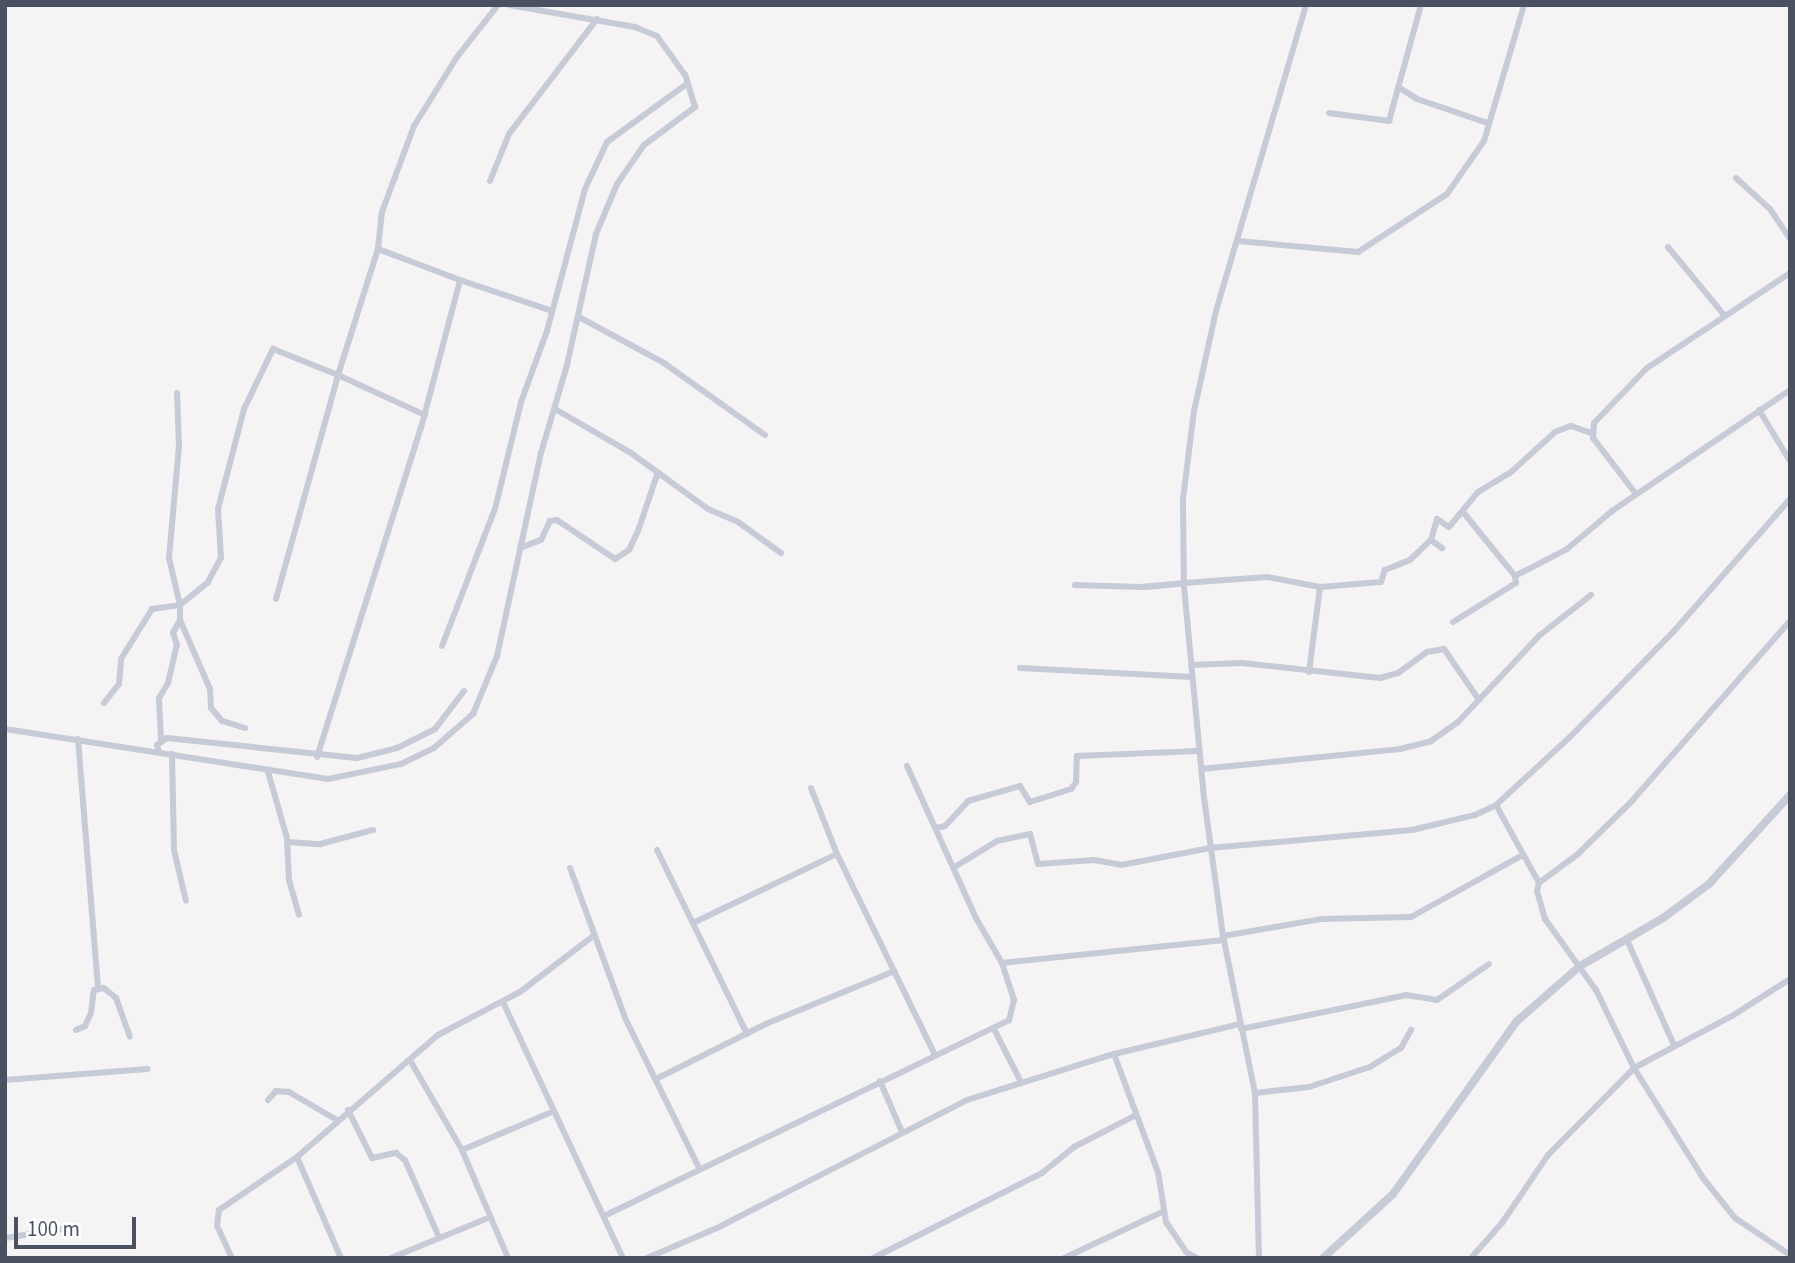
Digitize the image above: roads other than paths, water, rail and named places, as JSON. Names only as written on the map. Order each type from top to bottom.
[{"type":"street","points":[[276,599],[338,375],[378,250],[382,212],[414,126],[457,57],[498,5]]},
{"type":"street","points":[[5,729],[159,751],[268,772],[328,779],[401,764],[453,733],[473,714],[484,694],[579,317],[596,233],[617,184],[644,145],[695,107],[688,83],[673,52],[657,36],[597,19],[509,5]]},
{"type":"street","points":[[1260,1256],[1255,1093],[1223,938],[1198,751],[1184,583],[1187,450],[1201,369],[1306,5]]},
{"type":"street","points":[[1329,113],[1386,123],[1421,5]]},
{"type":"street","points":[[1238,241],[1314,251],[1369,249],[1447,194],[1482,143],[1524,5]]},
{"type":"street","points":[[490,181],[509,134],[597,19]]},
{"type":"street","points":[[442,646],[466,576],[485,541],[521,402],[552,311],[573,226],[607,142],[688,83]]},
{"type":"street","points":[[1398,87],[1417,99],[1488,123]]},
{"type":"street","points":[[1736,178],[1770,209],[1790,239]]},
{"type":"street","points":[[1668,247],[1724,315]]},
{"type":"street","points":[[378,250],[552,311]]},
{"type":"street","points":[[1591,433],[1594,423],[1619,393],[1724,315],[1790,272]]},
{"type":"street","points":[[317,757],[338,701],[425,415],[460,280]]},
{"type":"street","points":[[579,317],[664,363],[765,435]]},
{"type":"street","points":[[104,703],[119,684],[121,659],[152,609],[180,605],[208,582],[221,558],[218,509],[244,409],[272,349],[338,375],[425,415]]},
{"type":"street","points":[[1515,576],[1567,549],[1636,494],[1790,390]]},
{"type":"street","points":[[177,393],[179,445],[169,558],[180,605],[180,620],[210,689],[211,708],[222,720],[245,728]]},
{"type":"street","points":[[555,409],[658,472],[781,553]]},
{"type":"street","points":[[1759,410],[1790,461]]},
{"type":"street","points":[[1075,585],[1142,587],[1267,577],[1320,587],[1381,582],[1385,570],[1410,560],[1431,540],[1437,519],[1450,527],[1478,492],[1510,473],[1555,432],[1571,426],[1591,433],[1636,494]]},
{"type":"street","points":[[520,548],[541,540],[550,521],[557,520],[615,559],[629,550],[658,472]]},
{"type":"street","points":[[953,868],[997,841],[1030,835],[1038,863],[1094,860],[1121,865],[1210,848],[1422,829],[1496,805],[1570,737],[1674,631],[1790,499]]},
{"type":"street","points":[[1454,622],[1516,583],[1515,576],[1463,512]]},
{"type":"street","points":[[1431,540],[1442,548]]},
{"type":"street","points":[[1309,672],[1320,587]]},
{"type":"street","points":[[1201,769],[1416,746],[1441,736],[1540,635],[1591,595]]},
{"type":"street","points":[[159,751],[159,698],[168,683],[177,645],[173,633],[180,620]]},
{"type":"street","points":[[1539,883],[1578,854],[1633,800],[1790,621]]},
{"type":"street","points":[[1191,665],[1242,663],[1380,678],[1398,673],[1427,652],[1444,649],[1479,699]]},
{"type":"street","points":[[1020,668],[1192,677]]},
{"type":"street","points":[[161,740],[317,757],[357,758],[397,748],[435,729],[464,691]]},
{"type":"street","points":[[76,1030],[85,1026],[97,989],[78,739]]},
{"type":"street","points":[[936,828],[944,826],[968,801],[1020,786],[1030,802],[1071,789],[1076,782],[1077,756],[1198,751]]},
{"type":"street","points":[[172,754],[174,850],[186,901]]},
{"type":"street","points":[[604,1216],[1009,1020],[1015,1007],[1002,963],[953,868],[907,766]]},
{"type":"street","points":[[268,772],[288,842],[289,880],[299,915]]},
{"type":"street","points":[[811,788],[838,854],[935,1055]]},
{"type":"street","points":[[1323,1258],[1393,1194],[1502,1038],[1580,966],[1627,940],[1709,884],[1790,795]]},
{"type":"street","points":[[1496,805],[1539,883],[1541,911],[1580,966],[1634,1068],[1718,1200],[1747,1228],[1790,1255]]},
{"type":"street","points":[[288,842],[320,844],[373,830]]},
{"type":"street","points":[[657,850],[695,922],[747,1034]]},
{"type":"street","points":[[695,922],[838,854]]},
{"type":"street","points":[[1002,963],[1223,938],[1321,919],[1411,917],[1522,855]]},
{"type":"street","points":[[570,868],[592,937],[699,1168]]},
{"type":"street","points":[[232,1258],[217,1226],[219,1210],[297,1157],[348,1110],[411,1062],[447,1029],[503,1002],[592,937]]},
{"type":"street","points":[[1627,940],[1674,1045]]},
{"type":"street","points":[[647,1258],[719,1227],[902,1132],[1020,1080],[1114,1054],[1240,1026],[1398,996],[1437,1000],[1489,964]]},
{"type":"street","points":[[656,1079],[747,1034],[895,971]]},
{"type":"street","points":[[1471,1258],[1502,1223],[1548,1155],[1634,1068],[1732,1016],[1790,979]]},
{"type":"street","points":[[97,989],[116,999],[130,1038]]},
{"type":"street","points":[[503,1002],[623,1258]]},
{"type":"street","points":[[994,1029],[1020,1080]]},
{"type":"street","points":[[1255,1093],[1309,1087],[1370,1067],[1401,1048],[1410,1030]]},
{"type":"street","points":[[1114,1054],[1134,1116],[1158,1172],[1164,1211],[1186,1252],[1198,1258]]},
{"type":"street","points":[[411,1062],[462,1150],[488,1218],[508,1258]]},
{"type":"street","points":[[5,1080],[148,1069]]},
{"type":"street","points":[[880,1081],[902,1132]]},
{"type":"street","points":[[268,1100],[276,1091],[289,1092],[337,1120]]},
{"type":"street","points":[[348,1110],[372,1158],[396,1153],[405,1160],[439,1237]]},
{"type":"street","points":[[462,1150],[554,1111]]},
{"type":"street","points":[[873,1258],[1042,1173],[1074,1147],[1134,1116]]},
{"type":"street","points":[[297,1157],[341,1258]]},
{"type":"street","points":[[1064,1258],[1164,1211]]},
{"type":"street","points":[[391,1258],[488,1218]]},
{"type":"street","points":[[5,1238],[75,1227]]}]
